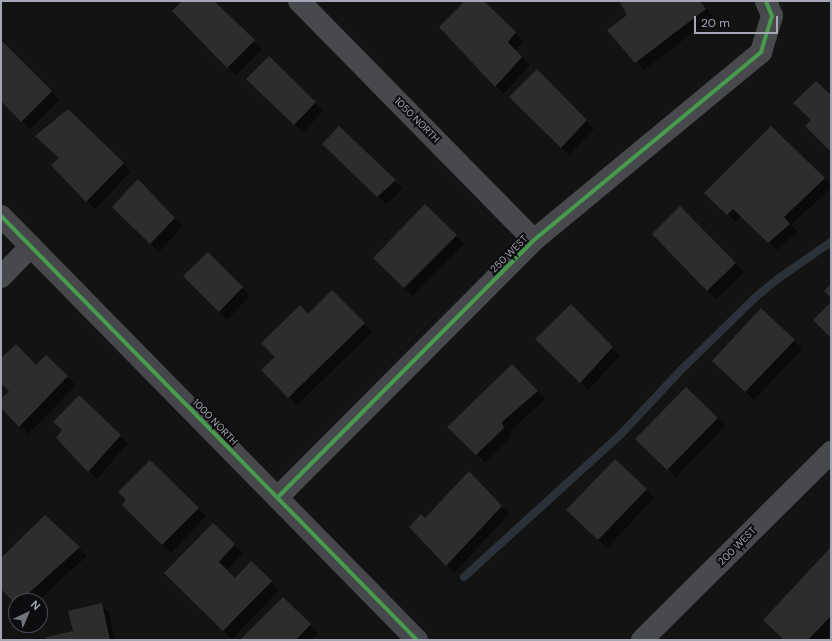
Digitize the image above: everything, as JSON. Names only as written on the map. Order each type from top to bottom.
[{"type":"street","name":"1050 NORTH","points":[[299,1],[534,240]]},
{"type":"street","name":"250 WEST","points":[[278,498],[534,240],[762,52],[769,8]]},
{"type":"street","name":"1000 NORTH","points":[[1,216],[417,640]]},
{"type":"street","points":[[1,277],[31,246]]},
{"type":"street","name":"200 WEST","points":[[642,640],[831,452]]},
{"type":"building","points":[[182,1],[214,1],[255,40],[227,68],[172,11]]},
{"type":"building","points":[[465,1],[484,1],[516,32],[508,42],[522,57],[495,87],[439,27]]},
{"type":"building","points":[[700,1],[706,9],[635,63],[607,30],[627,15],[620,2]]},
{"type":"building","points":[[1,40],[52,91],[21,122],[1,101]]},
{"type":"building","points":[[269,56],[316,102],[294,125],[246,79]]},
{"type":"building","points":[[537,69],[587,120],[561,148],[509,97]]},
{"type":"building","points":[[816,81],[831,95],[831,152],[805,126],[811,120],[793,103]]},
{"type":"building","points":[[68,109],[124,163],[86,202],[51,165],[59,158],[35,136]]},
{"type":"building","points":[[339,126],[396,180],[377,197],[322,144]]},
{"type":"building","points":[[771,126],[825,178],[784,217],[790,224],[768,243],[733,209],[727,215],[704,193]]},
{"type":"building","points":[[138,179],[175,218],[150,244],[112,207]]},
{"type":"building","points":[[425,204],[457,235],[404,288],[373,258]]},
{"type":"building","points":[[680,206],[736,263],[707,291],[652,234]]},
{"type":"building","points":[[208,252],[243,287],[219,312],[183,276]]},
{"type":"building","points":[[831,284],[831,298],[824,291]]},
{"type":"building","points":[[332,290],[365,323],[288,398],[261,370],[275,357],[261,343],[300,305],[308,314]]},
{"type":"building","points":[[831,302],[831,338],[813,320]]},
{"type":"building","points":[[571,304],[613,347],[580,383],[535,339]]},
{"type":"building","points":[[761,308],[795,340],[745,392],[712,361]]},
{"type":"building","points":[[16,344],[36,365],[46,355],[68,376],[19,427],[1,408],[1,399],[9,391],[1,383],[1,358]]},
{"type":"building","points":[[512,364],[538,391],[502,422],[504,428],[476,455],[447,427]]},
{"type":"building","points":[[686,387],[718,418],[667,470],[635,439]]},
{"type":"building","points":[[79,395],[121,435],[88,472],[56,438],[62,430],[53,422]]},
{"type":"building","points":[[615,459],[647,489],[598,540],[566,510]]},
{"type":"building","points":[[150,460],[199,508],[162,545],[122,505],[126,500],[118,492]]},
{"type":"building","points":[[469,471],[502,506],[446,566],[409,527],[421,514],[425,518]]},
{"type":"building","points":[[45,515],[80,547],[29,593],[8,593],[8,596],[1,589],[1,558]]},
{"type":"building","points":[[213,523],[235,544],[219,562],[235,578],[251,561],[272,581],[223,631],[164,573]]},
{"type":"building","points":[[831,547],[831,616],[808,640],[784,640],[763,620]]},
{"type":"building","points":[[283,597],[311,624],[296,640],[240,640]]},
{"type":"building","points":[[102,603],[110,640],[47,640],[46,637],[73,631],[68,611]]},
{"type":"waterway","points":[[464,577],[622,433],[679,372],[758,295],[779,278],[831,242]]},
{"type":"cycle path","points":[[278,497],[534,240],[761,52],[772,16],[766,1]]},
{"type":"cycle path","points":[[1,216],[417,640]]}]
